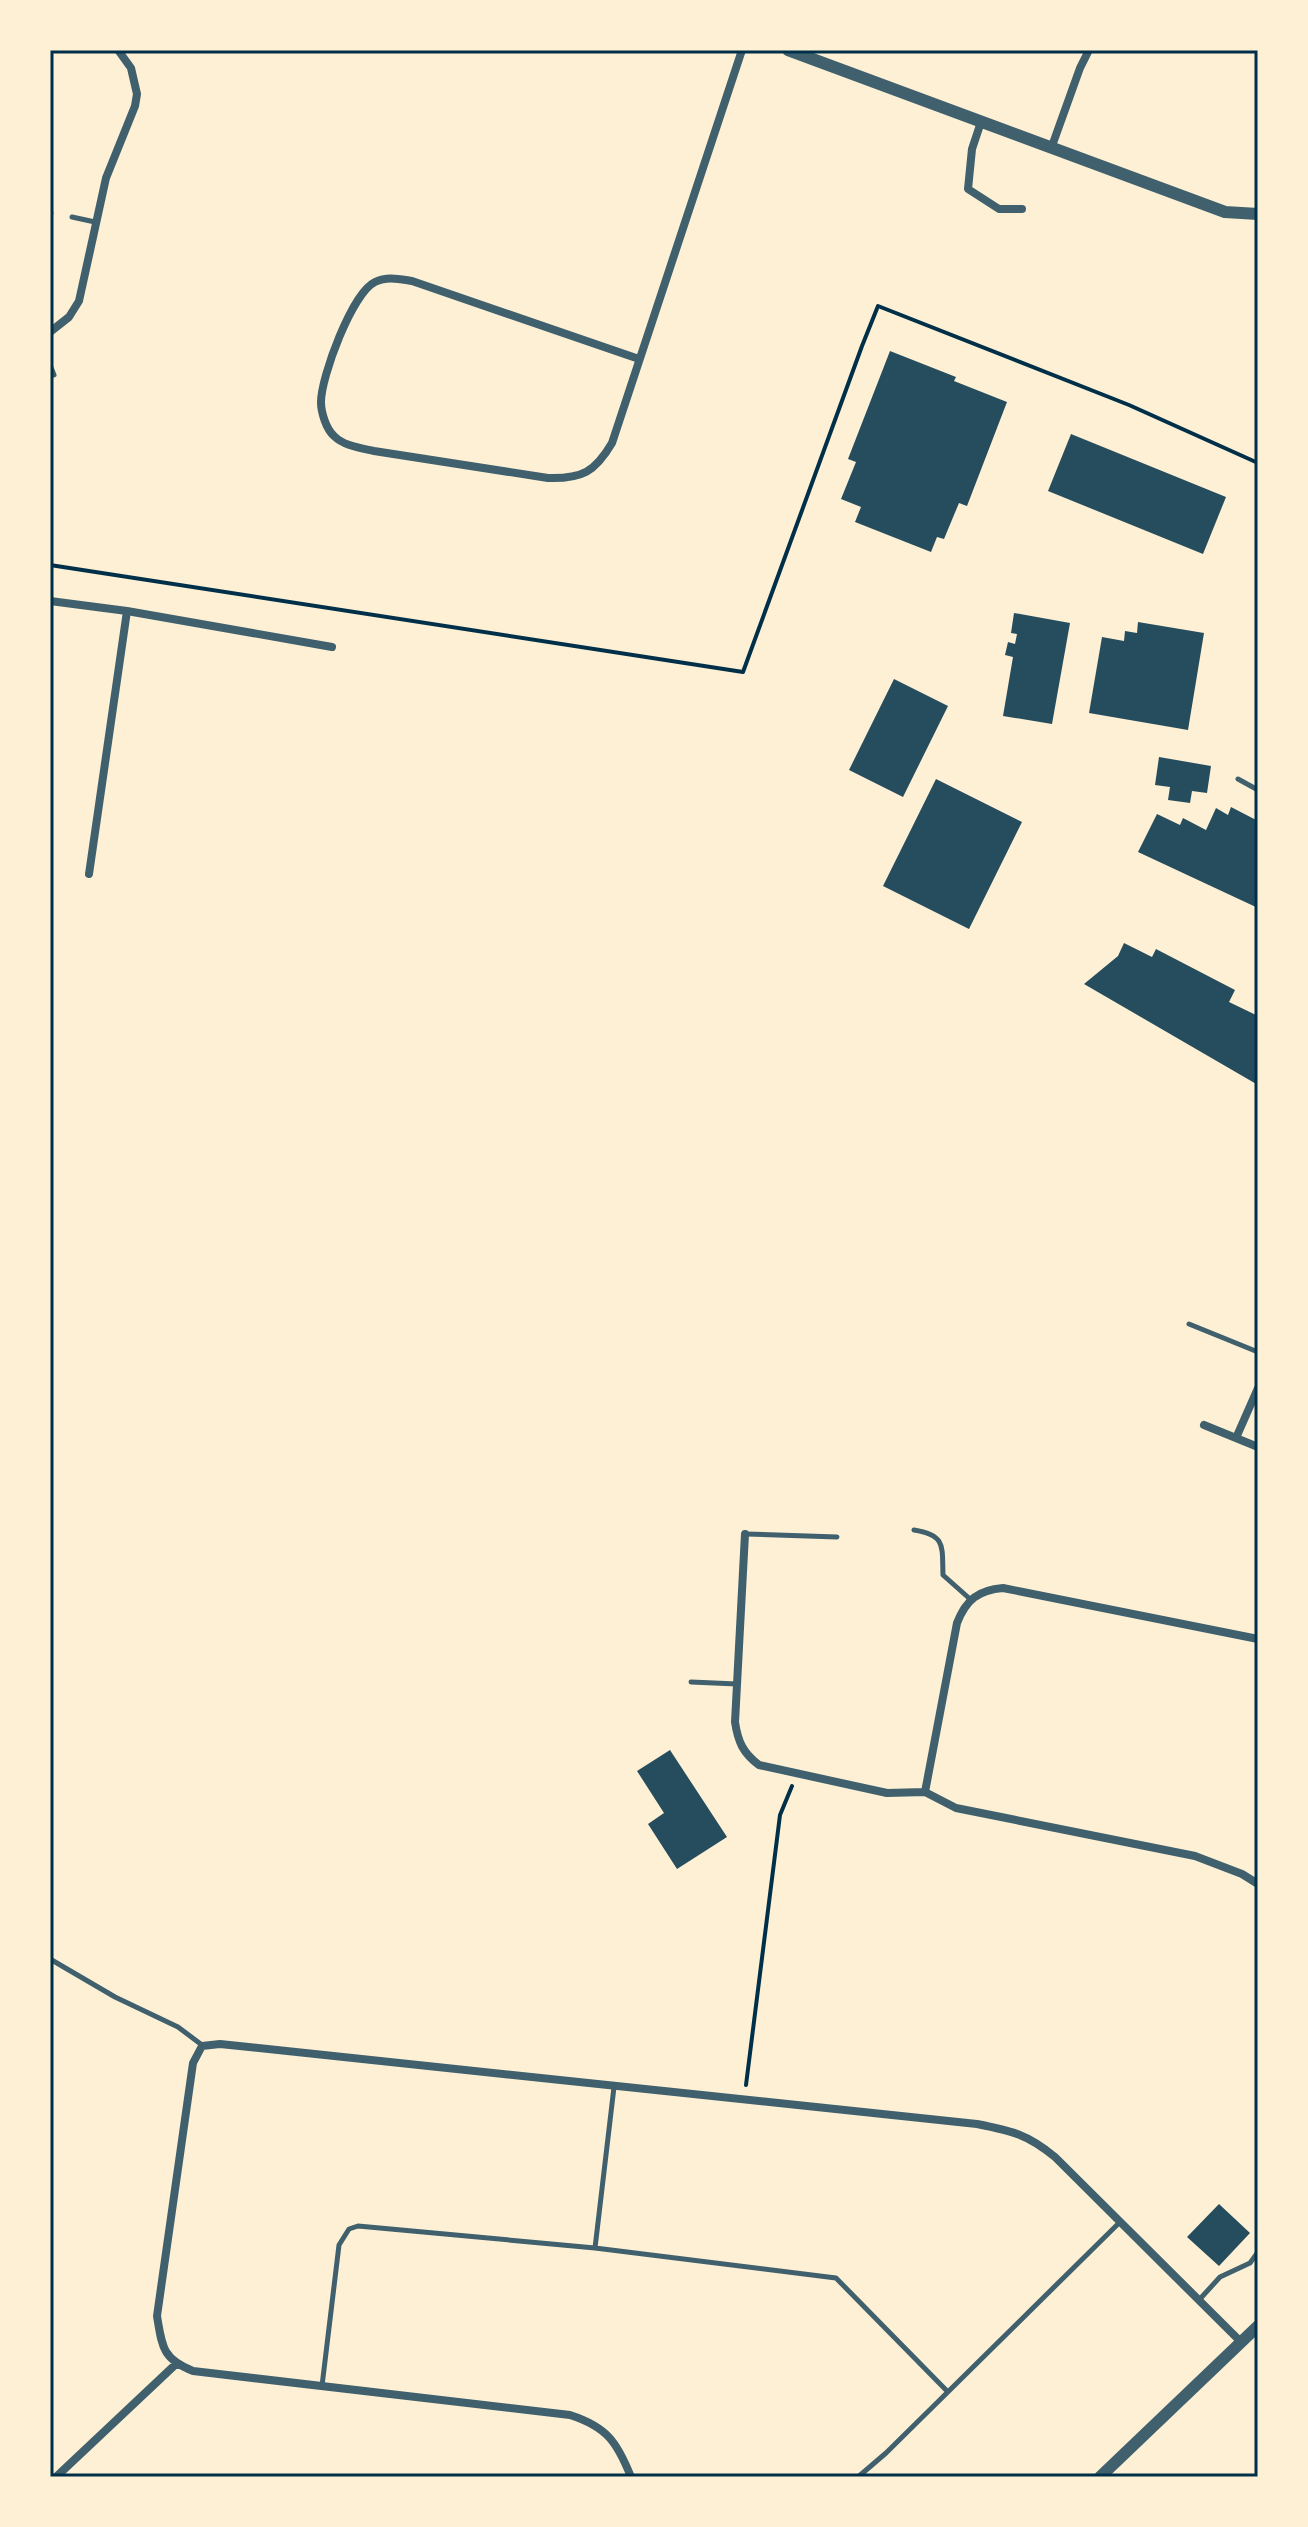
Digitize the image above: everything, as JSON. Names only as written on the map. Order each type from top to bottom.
[{"type":"street","points":[[50,332],[64,323],[77,307],[113,155],[135,106],[137,94],[131,68],[118,50]]},
{"type":"street","points":[[639,359],[412,281],[391,278],[375,282],[362,291],[351,309],[324,383],[321,403],[324,419],[333,435],[350,445],[548,478],[568,478],[594,468],[612,443],[742,50]]},
{"type":"street","points":[[788,50],[1225,212],[1258,214]]},
{"type":"street","points":[[1052,146],[1089,50]]},
{"type":"street","points":[[981,122],[972,149],[968,189],[999,209],[1022,209]]},
{"type":"street","points":[[50,601],[127,611],[332,647]]},
{"type":"street","points":[[89,874],[127,611]]},
{"type":"street","points":[[1236,1438],[1258,1388]]},
{"type":"street","points":[[1204,1425],[1258,1447]]},
{"type":"street","points":[[745,1534],[735,1722],[737,1740],[746,1755],[759,1765],[887,1793],[925,1792],[956,1808],[1195,1856],[1242,1874],[1258,1884]]},
{"type":"street","points":[[925,1792],[957,1623],[970,1599],[991,1589],[1003,1588],[1258,1639]]},
{"type":"street","points":[[631,2477],[611,2438],[599,2427],[570,2415],[193,2371],[176,2364],[162,2348],[157,2316],[193,2063],[202,2046],[220,2044],[977,2124],[1012,2131],[1034,2140],[1055,2157],[1241,2342]]},
{"type":"street","points":[[1100,2477],[1258,2326]]},
{"type":"street","points":[[56,2477],[176,2364]]},
{"type":"lane","points":[[72,217],[95,222]]},
{"type":"lane","points":[[50,365],[54,375]]},
{"type":"lane","points":[[1238,779],[1258,790]]},
{"type":"lane","points":[[1189,1324],[1258,1352]]},
{"type":"lane","points":[[914,1530],[933,1533],[940,1540],[943,1575],[970,1599]]},
{"type":"lane","points":[[745,1534],[837,1537]]},
{"type":"lane","points":[[691,1682],[737,1684]]},
{"type":"lane","points":[[50,1959],[115,1997],[178,2027],[202,2046]]},
{"type":"lane","points":[[595,2248],[614,2086]]},
{"type":"lane","points":[[858,2477],[1120,2222]]},
{"type":"lane","points":[[322,2387],[339,2245],[349,2229],[373,2227],[595,2248],[836,2278],[947,2391]]},
{"type":"lane","points":[[1199,2300],[1220,2277],[1250,2263],[1258,2252]]},
{"type":"path","points":[[50,565],[743,672],[878,306],[1129,405],[1258,463]]},
{"type":"path","points":[[744,2099],[780,1815],[797,1775]]},
{"type":"building","points":[[890,351],[956,377],[954,381],[1007,402],[967,506],[959,503],[944,539],[937,537],[931,552],[855,522],[861,507],[841,499],[856,462],[848,459]]},
{"type":"building","points":[[1071,434],[1226,497],[1203,554],[1048,491]]},
{"type":"building","points":[[1014,613],[1070,623],[1052,724],[1003,716],[1013,657],[1005,655],[1008,642],[1015,644],[1017,634],[1011,633]]},
{"type":"building","points":[[1138,622],[1204,633],[1188,730],[1089,713],[1102,637],[1124,641],[1125,631],[1137,633]]},
{"type":"building","points":[[894,679],[948,706],[903,797],[849,770]]},
{"type":"building","points":[[1159,757],[1211,766],[1207,793],[1192,791],[1190,803],[1168,800],[1170,787],[1155,785]]},
{"type":"building","points":[[936,779],[1022,822],[969,929],[883,886]]},
{"type":"building","points":[[1231,807],[1258,821],[1258,908],[1138,852],[1157,814],[1180,825],[1183,818],[1206,830],[1216,808],[1228,815]]},
{"type":"building","points":[[1124,943],[1152,957],[1156,949],[1235,990],[1229,1002],[1256,1015],[1258,1011],[1258,1085],[1084,984],[1118,956]]},
{"type":"building","points":[[670,1750],[727,1837],[677,1869],[648,1824],[664,1813],[637,1771]]},
{"type":"building","points":[[1219,2204],[1250,2233],[1219,2266],[1187,2237]]}]
